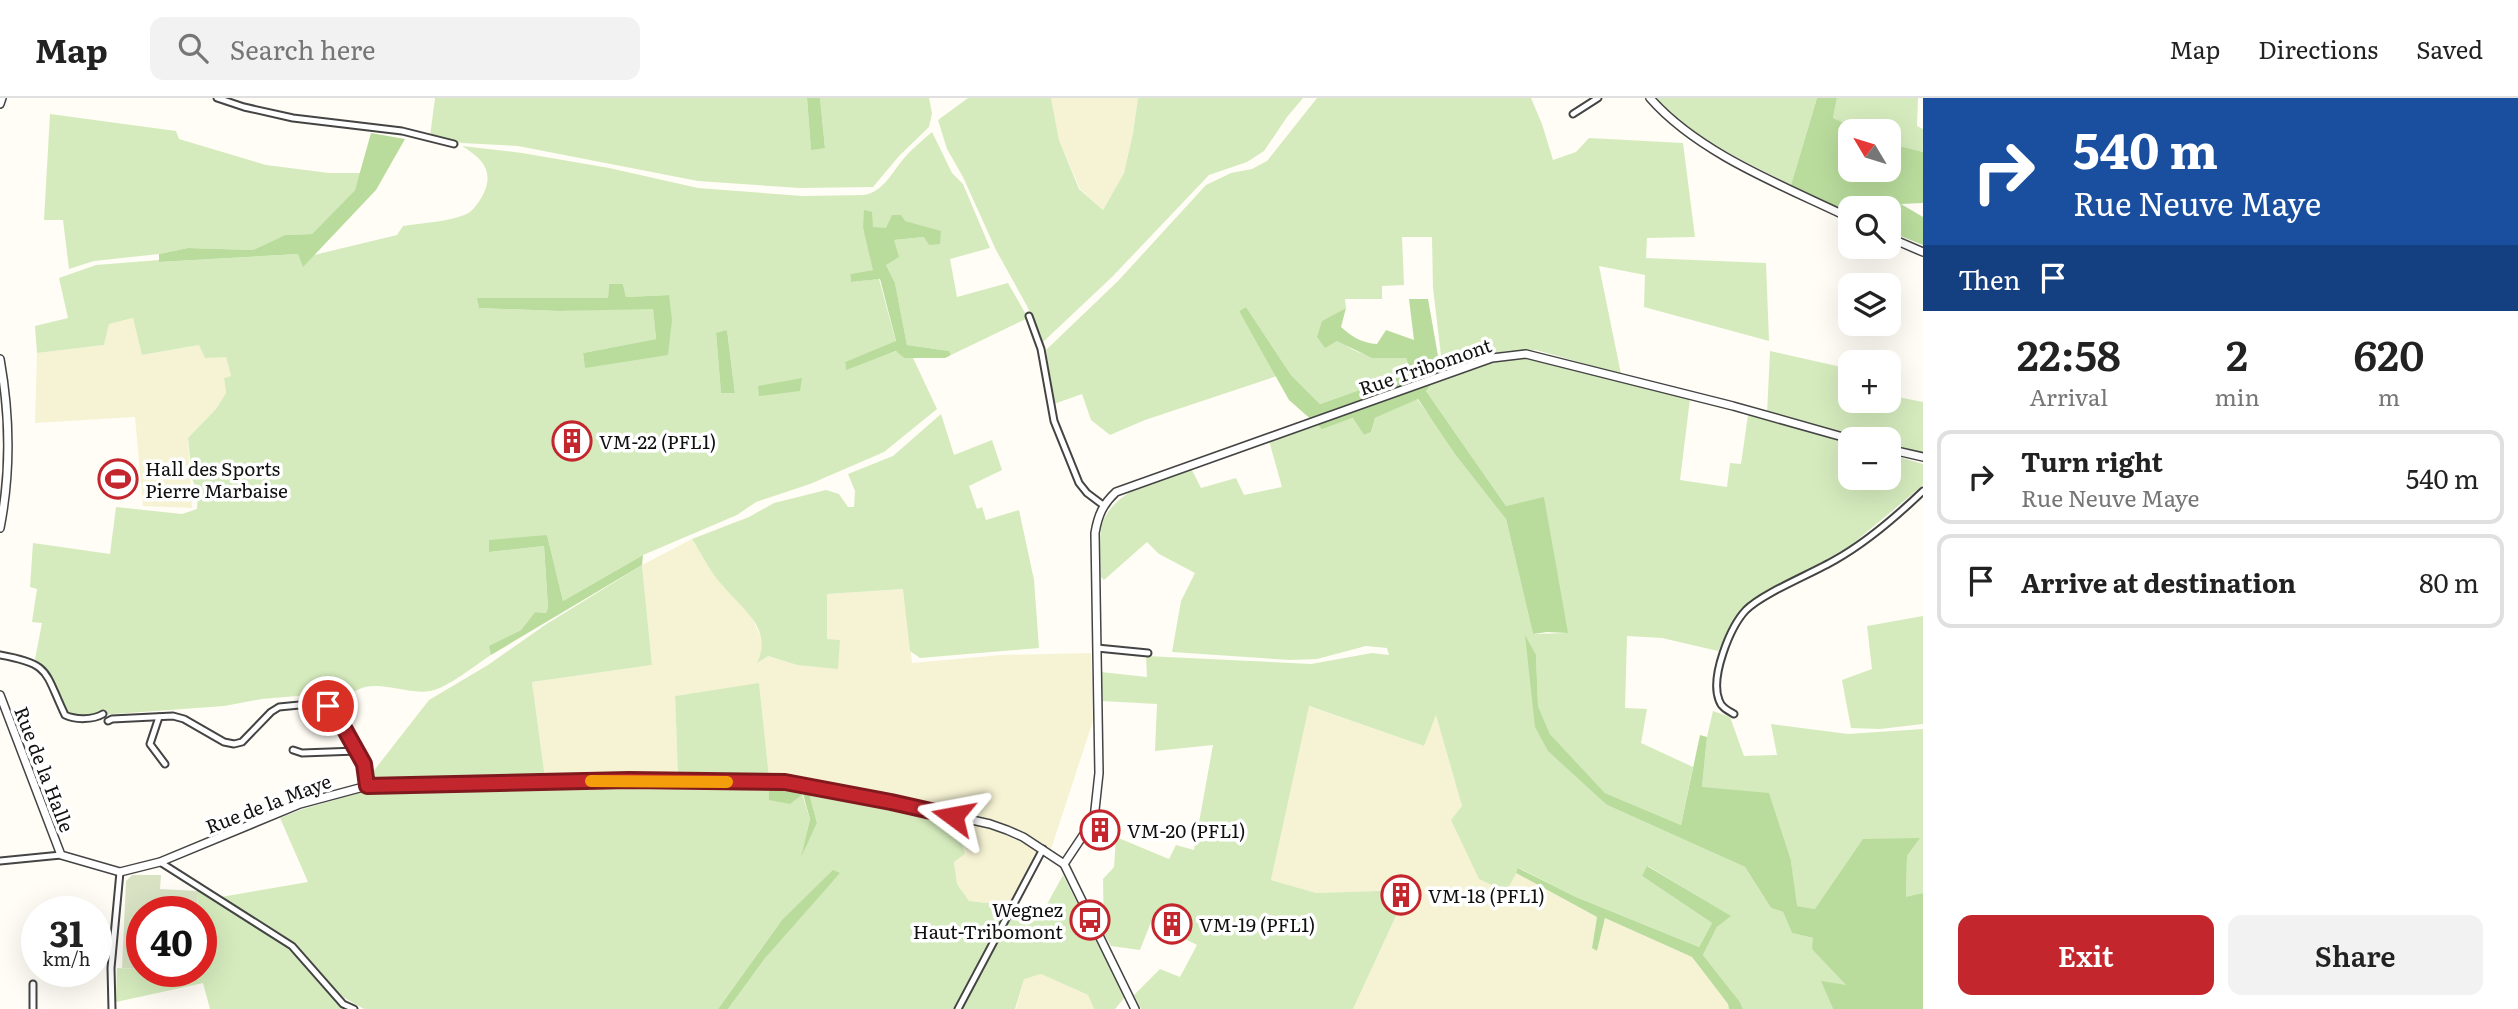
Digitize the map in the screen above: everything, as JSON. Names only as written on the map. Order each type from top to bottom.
[{"type":"street","points":[[0,104],[2,98]]},
{"type":"street","points":[[217,98],[293,118],[402,131],[454,144]]},
{"type":"street","points":[[1573,114],[1598,98]]},
{"type":"street","points":[[1650,98],[1719,152],[1838,212]]},
{"type":"street","points":[[1901,243],[1923,252]]},
{"type":"street","points":[[1028,316],[1041,349],[1054,421],[1079,483],[1103,505],[1097,518],[1095,533],[1099,773],[1094,819],[1064,864],[1135,1009]]},
{"type":"street","name":"Rue Tribomont","points":[[1103,505],[1116,492],[1129,485],[1492,358],[1518,354],[1566,362],[1838,436]]},
{"type":"street","points":[[0,359],[6,392],[8,433],[4,507],[0,527]]},
{"type":"street","points":[[1901,452],[1923,457]]},
{"type":"street","points":[[1734,714],[1723,708],[1717,689],[1724,651],[1735,624],[1745,611],[1858,545],[1923,491]]},
{"type":"street","points":[[1097,648],[1148,653]]},
{"type":"street","points":[[0,655],[28,660],[42,668],[68,718],[97,718],[103,714]]},
{"type":"street","name":"Rue de la Halle","points":[[0,695],[61,855]]},
{"type":"street","points":[[108,722],[112,719],[173,716],[184,719],[224,742],[234,744],[242,742],[279,707],[320,703],[335,712],[367,774],[367,786]]},
{"type":"street","points":[[159,717],[150,744],[165,764]]},
{"type":"street","points":[[293,750],[302,753],[357,751]]},
{"type":"street","name":"Rue de la Maye","points":[[120,872],[160,862],[300,804],[367,786],[629,780],[785,782],[891,802],[974,820],[1023,837],[1064,864]]},
{"type":"street","points":[[958,1009],[1043,849]]},
{"type":"street","points":[[0,861],[61,855],[120,872],[111,968],[112,1009]]},
{"type":"street","points":[[160,862],[292,946],[343,1004],[354,1009]]},
{"type":"street","points":[[33,987],[33,1009]]},
{"type":"shaded area","points":[[1051,98],[1138,98],[1124,173],[1103,210],[1080,189],[1059,140]]},
{"type":"shaded area","points":[[133,318],[143,355],[199,345],[226,357],[231,376],[224,378],[226,393],[216,409],[188,438],[192,508],[143,506],[135,417],[35,423],[37,353],[104,345],[109,324]]},
{"type":"shaded area","points":[[692,539],[721,584],[750,614],[764,643],[758,662],[767,656],[797,665],[827,640],[827,594],[904,589],[912,663],[1001,655],[1091,653],[1093,721],[1051,849],[1028,835],[987,819],[823,782],[769,777],[759,684],[675,696],[678,776],[545,778],[532,682],[652,665],[642,565]]},
{"type":"shaded area","points":[[1308,706],[1424,746],[1436,714],[1462,806],[1506,892],[1516,873],[1597,917],[1592,948],[1597,951],[1605,918],[1692,957],[1729,1009],[1353,1009],[1408,890],[1316,893],[1271,880]]},
{"type":"shaded area","points":[[955,820],[995,830],[1038,850],[1012,901],[969,901],[957,884],[954,862],[965,854]]},
{"type":"shaded area","points":[[1041,974],[1088,995],[1094,1009],[1016,1009],[1024,978]]},
{"type":"green space","points":[[435,98],[807,98],[811,149],[825,147],[820,98],[929,98],[932,113],[929,127],[899,156],[873,187],[800,188],[698,181],[518,146],[462,143],[430,136]]},
{"type":"green space","points":[[807,98],[820,98],[825,148],[811,150]]},
{"type":"green space","points":[[968,98],[1051,98],[1059,140],[1079,189],[1103,210],[1124,173],[1138,98],[1303,98],[1264,151],[1247,162],[1209,175],[1112,277],[1043,342],[947,149],[938,120]]},
{"type":"green space","points":[[1317,98],[1531,98],[1553,160],[1576,152],[1589,138],[1683,143],[1695,237],[1647,238],[1646,258],[1766,263],[1769,341],[1644,307],[1645,275],[1599,266],[1621,374],[1536,350],[1505,351],[1449,369],[1442,364],[1433,288],[1432,237],[1402,237],[1404,285],[1382,286],[1382,299],[1345,299],[1346,308],[1323,321],[1350,348],[1380,357],[1406,358],[1411,372],[1320,404],[1291,375],[1246,307],[1239,311],[1277,376],[1145,420],[1110,435],[1091,420],[1082,394],[1054,404],[1046,350],[1118,281],[1206,185],[1267,161]]},
{"type":"green space","points":[[1657,98],[1817,98],[1791,185],[1702,137]]},
{"type":"green space","points":[[1817,98],[1837,98],[1833,118],[1838,120],[1838,182],[1901,182],[1901,146],[1923,152],[1923,203],[1901,204],[1901,196],[1838,196],[1838,208],[1791,185]]},
{"type":"green space","points":[[1837,98],[1918,98],[1917,126],[1923,129],[1923,152],[1901,146],[1901,119],[1833,118]]},
{"type":"green space","points":[[50,114],[176,131],[179,139],[266,165],[329,173],[361,173],[355,190],[312,234],[285,235],[253,250],[188,248],[94,261],[69,269],[63,220],[44,220]]},
{"type":"green space","points":[[932,132],[952,173],[963,184],[990,248],[950,259],[957,297],[1008,283],[1028,318],[951,355],[949,351],[907,345],[895,283],[886,265],[894,240],[924,237],[941,231],[863,228],[874,270],[850,274],[851,282],[879,279],[896,342],[845,362],[846,369],[897,351],[904,358],[913,358],[937,409],[884,452],[810,484],[756,502],[737,515],[643,555],[563,601],[547,535],[490,552],[544,546],[548,608],[546,613],[535,612],[521,630],[490,646],[491,655],[437,689],[421,692],[373,686],[355,691],[262,699],[224,706],[72,717],[65,712],[47,671],[35,659],[42,623],[32,622],[37,589],[30,587],[33,543],[110,554],[116,507],[182,514],[197,509],[198,493],[192,479],[188,438],[216,409],[226,393],[224,378],[231,376],[226,357],[205,358],[199,345],[142,355],[133,318],[109,324],[104,345],[37,353],[35,326],[68,318],[59,278],[96,265],[159,260],[299,254],[303,266],[314,255],[397,235],[403,226],[458,217],[469,213],[475,207],[487,183],[486,168],[482,162],[462,146],[609,168],[698,188],[802,196],[864,195],[883,185],[906,156]],"holes":[[[609,284],[623,284],[626,297],[669,295],[668,354],[585,367],[583,353],[656,339],[653,308],[559,311],[479,308],[478,298],[608,298]],[[727,330],[735,392],[735,393],[721,392],[716,334]]]},
{"type":"green space","points":[[371,133],[405,139],[376,190],[303,267],[298,254],[159,262],[159,254],[188,248],[253,250],[285,235],[312,234],[355,190]]},
{"type":"green space","points":[[1901,204],[1923,217],[1923,245],[1901,236]]},
{"type":"green space","points":[[864,210],[872,212],[873,227],[886,228],[892,215],[901,215],[905,221],[941,231],[940,244],[929,245],[924,237],[894,240],[899,257],[886,265],[895,283],[907,345],[949,351],[951,355],[945,358],[904,358],[896,351],[846,370],[845,362],[896,341],[880,279],[851,282],[850,274],[873,270],[863,228]]},
{"type":"green space","points":[[609,284],[623,284],[626,297],[669,295],[672,320],[668,355],[585,368],[583,353],[656,339],[653,309],[559,311],[479,308],[477,298],[608,298]]},
{"type":"green space","points":[[1409,299],[1428,299],[1441,373],[1426,391],[1506,506],[1544,497],[1568,633],[1533,634],[1506,519],[1455,454],[1418,399],[1375,418],[1371,432],[1364,435],[1353,418],[1322,429],[1289,400],[1239,311],[1246,307],[1291,375],[1320,404],[1411,372],[1406,358],[1372,358],[1337,341],[1325,348],[1317,337],[1322,321],[1346,308],[1341,327],[1358,339],[1377,344],[1386,330],[1414,340]]},
{"type":"green space","points":[[727,330],[735,393],[721,393],[716,333]]},
{"type":"green space","points":[[1770,351],[1838,366],[1838,413],[1901,413],[1901,398],[1923,402],[1923,454],[1901,448],[1901,427],[1838,427],[1838,432],[1767,414]]},
{"type":"green space","points":[[1533,358],[1690,399],[1680,480],[1727,487],[1730,463],[1741,464],[1748,415],[1838,440],[1838,490],[1901,490],[1901,458],[1923,464],[1923,485],[1850,546],[1750,603],[1738,616],[1718,651],[1662,638],[1627,636],[1625,708],[1647,709],[1641,743],[1693,767],[1681,825],[1605,793],[1550,734],[1538,706],[1536,655],[1535,727],[1607,805],[1745,867],[1771,908],[1783,912],[1792,933],[1813,938],[1813,949],[1847,986],[1822,982],[1833,1009],[1743,1009],[1703,955],[1717,927],[1730,916],[1648,866],[1642,876],[1712,923],[1699,947],[1576,897],[1519,868],[1506,892],[1479,879],[1451,820],[1462,806],[1436,715],[1424,746],[1309,706],[1271,880],[1316,893],[1408,890],[1353,1009],[1141,1009],[1134,995],[1160,969],[1180,977],[1197,945],[1151,922],[1140,950],[1111,946],[1104,934],[1103,879],[1114,867],[1116,837],[1169,859],[1176,845],[1194,850],[1213,745],[1155,751],[1157,704],[1102,701],[1101,672],[1147,677],[1146,656],[1311,664],[1372,653],[1389,655],[1387,648],[1366,646],[1317,659],[1290,660],[1172,652],[1181,601],[1195,573],[1159,554],[1147,542],[1104,580],[1101,577],[1100,548],[1103,521],[1118,501],[1129,493],[1191,468],[1201,488],[1236,478],[1244,495],[1282,487],[1269,441],[1317,425],[1322,428],[1354,418],[1364,435],[1371,432],[1375,418],[1417,399],[1506,519],[1533,634],[1567,633],[1544,498],[1506,506],[1426,391],[1434,382],[1497,359]]},
{"type":"green space","points":[[802,378],[800,391],[759,396],[758,386]]},
{"type":"green space","points":[[941,414],[954,455],[992,440],[1002,470],[969,486],[977,509],[982,507],[986,520],[1019,510],[1034,580],[1039,648],[920,658],[910,651],[903,589],[827,594],[827,639],[840,640],[838,669],[797,665],[768,656],[757,663],[762,640],[759,630],[718,580],[692,539],[749,517],[774,503],[826,490],[839,494],[848,507],[854,507],[855,491],[848,474],[893,456]]},
{"type":"green space","points":[[547,535],[563,601],[643,555],[642,565],[491,655],[489,646],[521,630],[535,612],[546,613],[548,608],[544,546],[489,552],[489,540]]},
{"type":"green space","points":[[642,565],[652,665],[532,682],[545,778],[374,779],[372,773],[429,700]]},
{"type":"green space","points":[[1923,616],[1923,724],[1880,729],[1851,728],[1842,680],[1872,669],[1867,626]]},
{"type":"green space","points":[[1525,635],[1536,655],[1538,706],[1550,734],[1605,793],[1681,825],[1700,735],[1707,737],[1702,787],[1769,793],[1791,861],[1797,906],[1815,909],[1863,839],[1920,838],[1907,856],[1906,897],[1923,893],[1923,1009],[1833,1009],[1821,981],[1846,985],[1812,949],[1813,938],[1792,933],[1783,912],[1771,908],[1745,867],[1607,805],[1548,751],[1535,727]]},
{"type":"green space","points":[[759,683],[769,777],[678,776],[675,696]]},
{"type":"green space","points":[[1713,711],[1730,717],[1744,756],[1777,755],[1771,724],[1848,734],[1923,729],[1923,893],[1906,898],[1907,856],[1919,839],[1815,909],[1796,906],[1791,861],[1702,787],[1707,737]]},
{"type":"green space","points":[[769,784],[769,800],[802,794],[810,819],[802,853],[817,823],[808,789],[955,820],[965,854],[954,862],[957,884],[969,901],[1012,901],[955,1009],[728,1009],[766,957],[782,920],[718,1009],[364,1009],[341,996],[297,945],[221,897],[308,882],[280,818],[370,790]]},
{"type":"green space","points":[[769,784],[808,789],[817,823],[801,857],[810,819],[803,794],[790,804],[769,800]]},
{"type":"green space","points":[[1647,866],[1731,916],[1717,927],[1703,955],[1743,1009],[1729,1009],[1692,957],[1605,918],[1597,951],[1592,948],[1597,917],[1516,873],[1518,868],[1576,897],[1699,947],[1712,923],[1642,876]]},
{"type":"green space","points":[[833,870],[840,873],[766,957],[728,1009],[718,1009],[782,920]]},
{"type":"green space","points":[[132,875],[161,875],[160,889],[198,891],[198,896],[126,896],[126,968],[122,968],[126,881]]},
{"type":"green space","points":[[1063,875],[1125,997],[1115,1009],[1094,1009],[1088,995],[1041,974],[1024,979],[1015,1009],[961,1009],[1015,907],[1039,919]]},
{"type":"green space","points":[[217,901],[247,917],[294,950],[346,1009],[210,1009],[204,987],[217,987]]},
{"type":"green space","points":[[117,968],[126,968],[126,987],[185,987],[116,1002]]},
{"type":"slow traffic","points":[[591,781],[727,782]]},
{"type":"place","name":"VM-22 (PFL1)","points":[[572,441]]},
{"type":"place","name":"Hall des Sports Pierre Marbaise","points":[[118,479]]},
{"type":"place","name":"VM-20 (PFL1)","points":[[1100,830]]},
{"type":"place","name":"VM-18 (PFL1)","points":[[1401,895]]},
{"type":"place","name":"Wegnez Haut-Tribomont","points":[[1090,920]]},
{"type":"place","name":"VM-19 (PFL1)","points":[[1172,924]]},
{"type":"route","points":[[328,706],[335,712],[364,764],[367,786],[629,780],[785,782],[953,816]]}]
